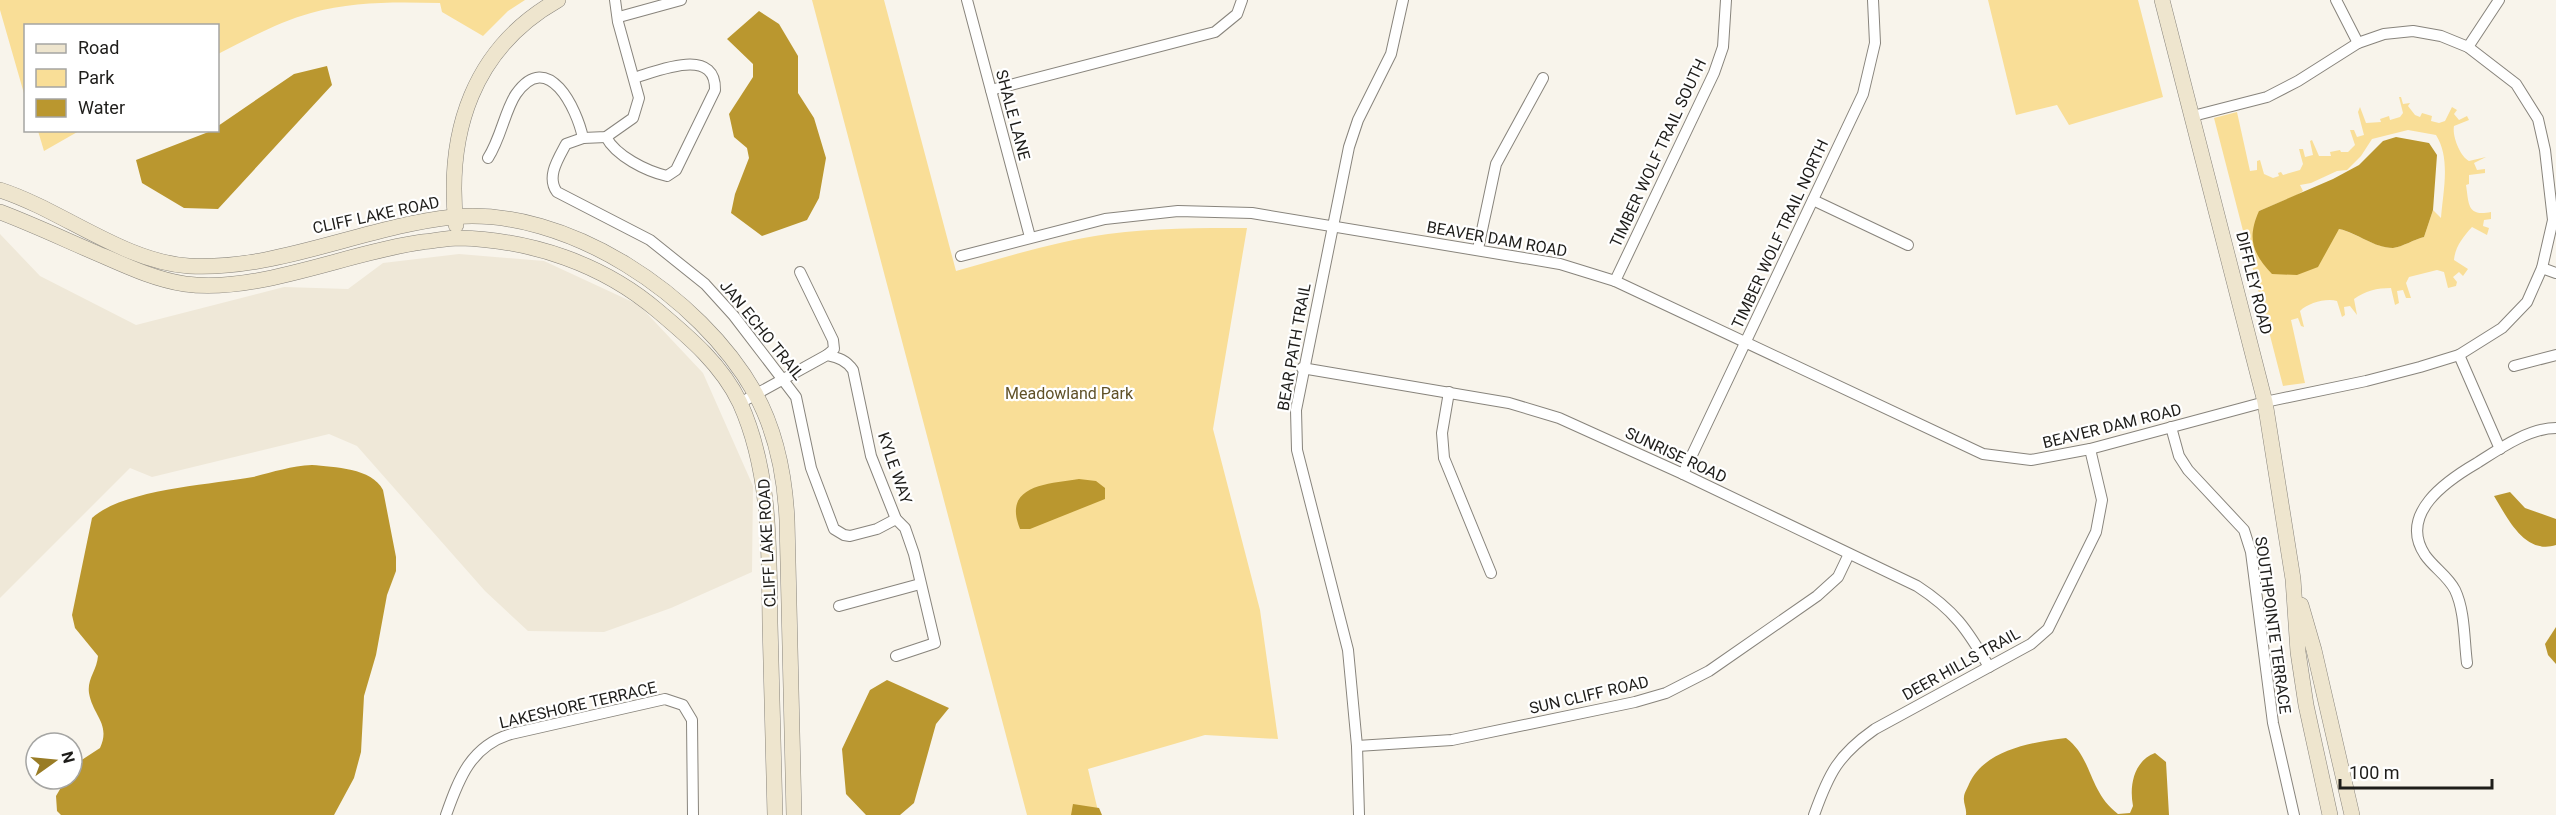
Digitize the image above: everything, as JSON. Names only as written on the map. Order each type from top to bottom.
[{"type":"street","points":[[457,238],[453,200],[456,149],[465,112],[479,79],[495,52],[515,29],[536,12],[558,0]]},
{"type":"street","points":[[488,158],[498,144],[515,95],[530,80],[542,78],[553,81],[573,105],[584,138],[606,137],[633,118],[639,98],[618,22],[615,0]]},
{"type":"street","points":[[619,17],[681,0]]},
{"type":"street","name":"SHALE LANE","points":[[967,0],[1030,237]]},
{"type":"street","points":[[991,90],[1215,32],[1237,14],[1242,0]]},
{"type":"street","name":"BEAR PATH TRAIL","points":[[1359,815],[1357,746],[1348,650],[1297,450],[1296,410],[1302,368],[1349,147],[1358,120],[1392,54],[1403,0]]},
{"type":"street","name":"TIMBER WOLF TRAIL SOUTH","points":[[1615,281],[1714,73],[1723,47],[1726,0]]},
{"type":"street","name":"TIMBER WOLF TRAIL NORTH","points":[[1683,474],[1863,94],[1875,43],[1873,0]]},
{"type":"street","name":"DIFFLEY ROAD","points":[[2162,0],[2265,402],[2293,579],[2298,652],[2303,684],[2330,815]]},
{"type":"street","points":[[2336,0],[2358,43]]},
{"type":"street","points":[[2468,47],[2499,0]]},
{"type":"street","name":"BEAVER DAM ROAD","points":[[961,256],[1105,219],[1178,211],[1252,213],[1560,264],[1615,281],[1983,454],[2031,460],[2090,448],[2265,402],[2366,381],[2459,355],[2502,328],[2527,302],[2542,268],[2553,220],[2545,150],[2538,119],[2516,84],[2468,47],[2440,36],[2413,31],[2384,34],[2358,43],[2298,81],[2267,97],[2193,116]]},
{"type":"street","points":[[606,137],[612,149],[667,176],[676,170],[715,90],[711,73],[704,67],[692,63],[634,78]]},
{"type":"street","points":[[1478,249],[1496,164],[1543,78]]},
{"type":"street","name":"JAN ECHO TRAIL","points":[[584,138],[566,144],[552,177],[557,192],[650,240],[705,284],[734,316],[782,382],[792,390],[799,408],[808,460],[834,529],[844,536],[850,536],[877,529],[896,519]]},
{"type":"street","name":"CLIFF LAKE ROAD","points":[[0,190],[74,222],[128,249],[156,260],[188,266],[250,262],[396,226],[474,216],[523,221],[600,249],[641,273],[701,322],[725,350],[756,395],[771,432],[786,494],[794,815]]},
{"type":"street","points":[[1813,200],[1908,245]]},
{"type":"street","name":"CLIFF LAKE ROAD","points":[[0,212],[147,274],[185,284],[214,285],[264,279],[402,245],[457,238],[522,245],[558,255],[600,271],[642,297],[702,349],[723,374],[740,403],[765,488],[769,559],[775,815]]},
{"type":"street","points":[[2542,268],[2556,273]]},
{"type":"street","points":[[740,403],[782,382],[834,349],[833,340],[800,272]]},
{"type":"street","name":"KYLE WAY","points":[[827,355],[843,359],[853,370],[872,456],[896,519],[905,528],[914,554],[934,643],[896,656]]},
{"type":"street","points":[[2459,355],[2500,449]]},
{"type":"street","points":[[2514,366],[2556,355]]},
{"type":"street","name":"SUNRISE ROAD","points":[[1302,368],[1509,403],[1559,418],[1683,474],[1917,586],[1942,602],[1968,630],[1989,667]]},
{"type":"street","points":[[1449,392],[1442,433],[1444,458],[1491,573]]},
{"type":"street","name":"SOUTHPOINTE TERRACE","points":[[2170,427],[2179,456],[2188,470],[2244,531],[2251,552],[2273,723],[2295,815]]},
{"type":"street","points":[[2467,663],[2460,607],[2455,591],[2424,553],[2417,524],[2420,513],[2425,503],[2460,473],[2500,449],[2547,428],[2556,428]]},
{"type":"street","name":"DEER HILLS TRAIL","points":[[1814,815],[1827,778],[1854,744],[1875,729],[2031,644],[2048,629],[2096,532],[2102,500],[2090,448]]},
{"type":"street","name":"SUN CLIFF ROAD","points":[[1357,746],[1452,740],[1635,702],[1666,693],[1709,671],[1818,596],[1838,577],[1849,554]]},
{"type":"street","name":"DIFFLEY ROAD","points":[[2293,579],[2314,650],[2352,815]]},
{"type":"street","points":[[839,606],[920,584]]},
{"type":"street","name":"LAKESHORE TERRACE","points":[[446,815],[459,780],[468,764],[480,750],[494,740],[665,699],[682,705],[692,720],[693,815]]},
{"type":"street","points":[[775,815],[794,815]]},
{"type":"shaded area","points":[[0,234],[40,276],[136,325],[284,287],[348,289],[383,263],[459,254],[544,261],[639,305],[703,373],[753,486],[752,572],[671,608],[604,632],[528,631],[485,591],[357,446],[329,434],[152,477],[130,468],[0,598]]},
{"type":"green space","points":[[0,0],[525,0],[508,11],[483,36],[442,12],[440,3],[376,3],[343,6],[299,17],[263,31],[219,53],[219,24],[24,24],[24,94],[0,10]]},
{"type":"green space","name":"Meadowland Park","points":[[812,0],[884,0],[956,271],[1051,245],[1108,234],[1160,229],[1247,228],[1213,429],[1260,610],[1278,739],[1205,735],[1088,769],[1099,815],[1027,815]]},
{"type":"green space","points":[[1988,0],[2138,0],[2163,97],[2069,125],[2057,105],[2016,115]]},
{"type":"green space","points":[[2399,97],[2403,104],[2410,103],[2408,106],[2415,115],[2420,117],[2422,113],[2432,116],[2431,121],[2439,123],[2445,121],[2452,107],[2457,110],[2454,114],[2459,120],[2467,116],[2469,120],[2454,126],[2454,135],[2457,145],[2469,161],[2486,157],[2474,163],[2477,170],[2485,169],[2485,173],[2469,175],[2469,184],[2466,185],[2473,211],[2491,212],[2491,219],[2484,220],[2483,226],[2489,228],[2487,235],[2472,227],[2460,242],[2454,260],[2468,269],[2463,276],[2459,272],[2453,277],[2457,282],[2456,286],[2448,288],[2444,272],[2437,270],[2409,277],[2406,283],[2411,298],[2406,298],[2403,290],[2397,291],[2399,303],[2395,305],[2391,288],[2386,288],[2367,292],[2354,299],[2357,315],[2350,306],[2344,307],[2345,315],[2342,317],[2337,301],[2333,300],[2317,302],[2303,308],[2300,311],[2304,327],[2301,326],[2298,318],[2291,320],[2305,383],[2283,386],[2214,118],[2237,112],[2250,171],[2257,170],[2257,161],[2260,160],[2264,174],[2273,178],[2279,176],[2278,173],[2281,172],[2283,175],[2300,170],[2303,164],[2299,149],[2303,149],[2305,157],[2313,155],[2310,141],[2312,140],[2319,156],[2331,156],[2330,152],[2340,150],[2348,152],[2355,145],[2350,130],[2354,130],[2357,137],[2364,135],[2358,112],[2360,107],[2366,123],[2381,122],[2380,119],[2389,116],[2390,120],[2400,117],[2403,113]],"holes":[[[2408,130],[2436,135],[2441,144],[2445,165],[2441,218],[2433,210],[2424,237],[2397,247],[2386,247],[2339,229],[2335,233],[2259,211],[2297,195],[2303,191],[2300,185],[2311,183],[2337,171],[2347,170],[2361,156],[2372,139]]]},
{"type":"green space","points":[[39,132],[77,132],[44,151]]},
{"type":"water","points":[[759,11],[779,24],[798,56],[798,93],[814,118],[826,158],[819,198],[807,220],[762,236],[731,213],[735,194],[749,158],[747,148],[734,137],[729,114],[753,77],[753,64],[727,39]]},
{"type":"water","points":[[327,66],[332,85],[218,209],[184,208],[142,183],[136,160],[208,132],[219,132],[219,125],[294,74]]},
{"type":"water","points":[[2396,137],[2429,143],[2437,155],[2433,210],[2424,237],[2393,248],[2373,243],[2339,229],[2318,267],[2297,275],[2272,274],[2260,259],[2254,245],[2253,229],[2259,211],[2333,179],[2359,165],[2383,141]]},
{"type":"water","points":[[312,465],[352,470],[378,483],[383,490],[396,557],[396,571],[387,595],[376,655],[364,696],[361,752],[354,778],[334,815],[61,815],[57,811],[56,796],[59,791],[84,791],[84,758],[100,748],[103,740],[102,726],[89,693],[89,683],[98,656],[75,628],[72,615],[92,518],[106,508],[146,494],[253,477]]},
{"type":"water","points":[[1079,479],[1096,481],[1105,488],[1105,499],[1030,529],[1020,529],[1016,514],[1017,503],[1022,495],[1042,485]]},
{"type":"water","points":[[2510,492],[2525,508],[2556,519],[2556,545],[2545,547],[2535,545],[2519,533],[2494,496]]},
{"type":"water","points":[[2556,627],[2556,664],[2548,655],[2545,644]]},
{"type":"water","points":[[887,680],[949,708],[936,724],[914,803],[900,815],[866,815],[846,794],[842,749],[870,690]]},
{"type":"water","points":[[2066,738],[2081,755],[2101,795],[2118,814],[2130,813],[2133,806],[2132,790],[2135,775],[2142,762],[2155,753],[2166,762],[2169,815],[1966,815],[1965,792],[1976,772],[1986,763],[2011,749]]},
{"type":"water","points":[[1073,804],[1099,808],[1102,815],[1071,815]]}]
